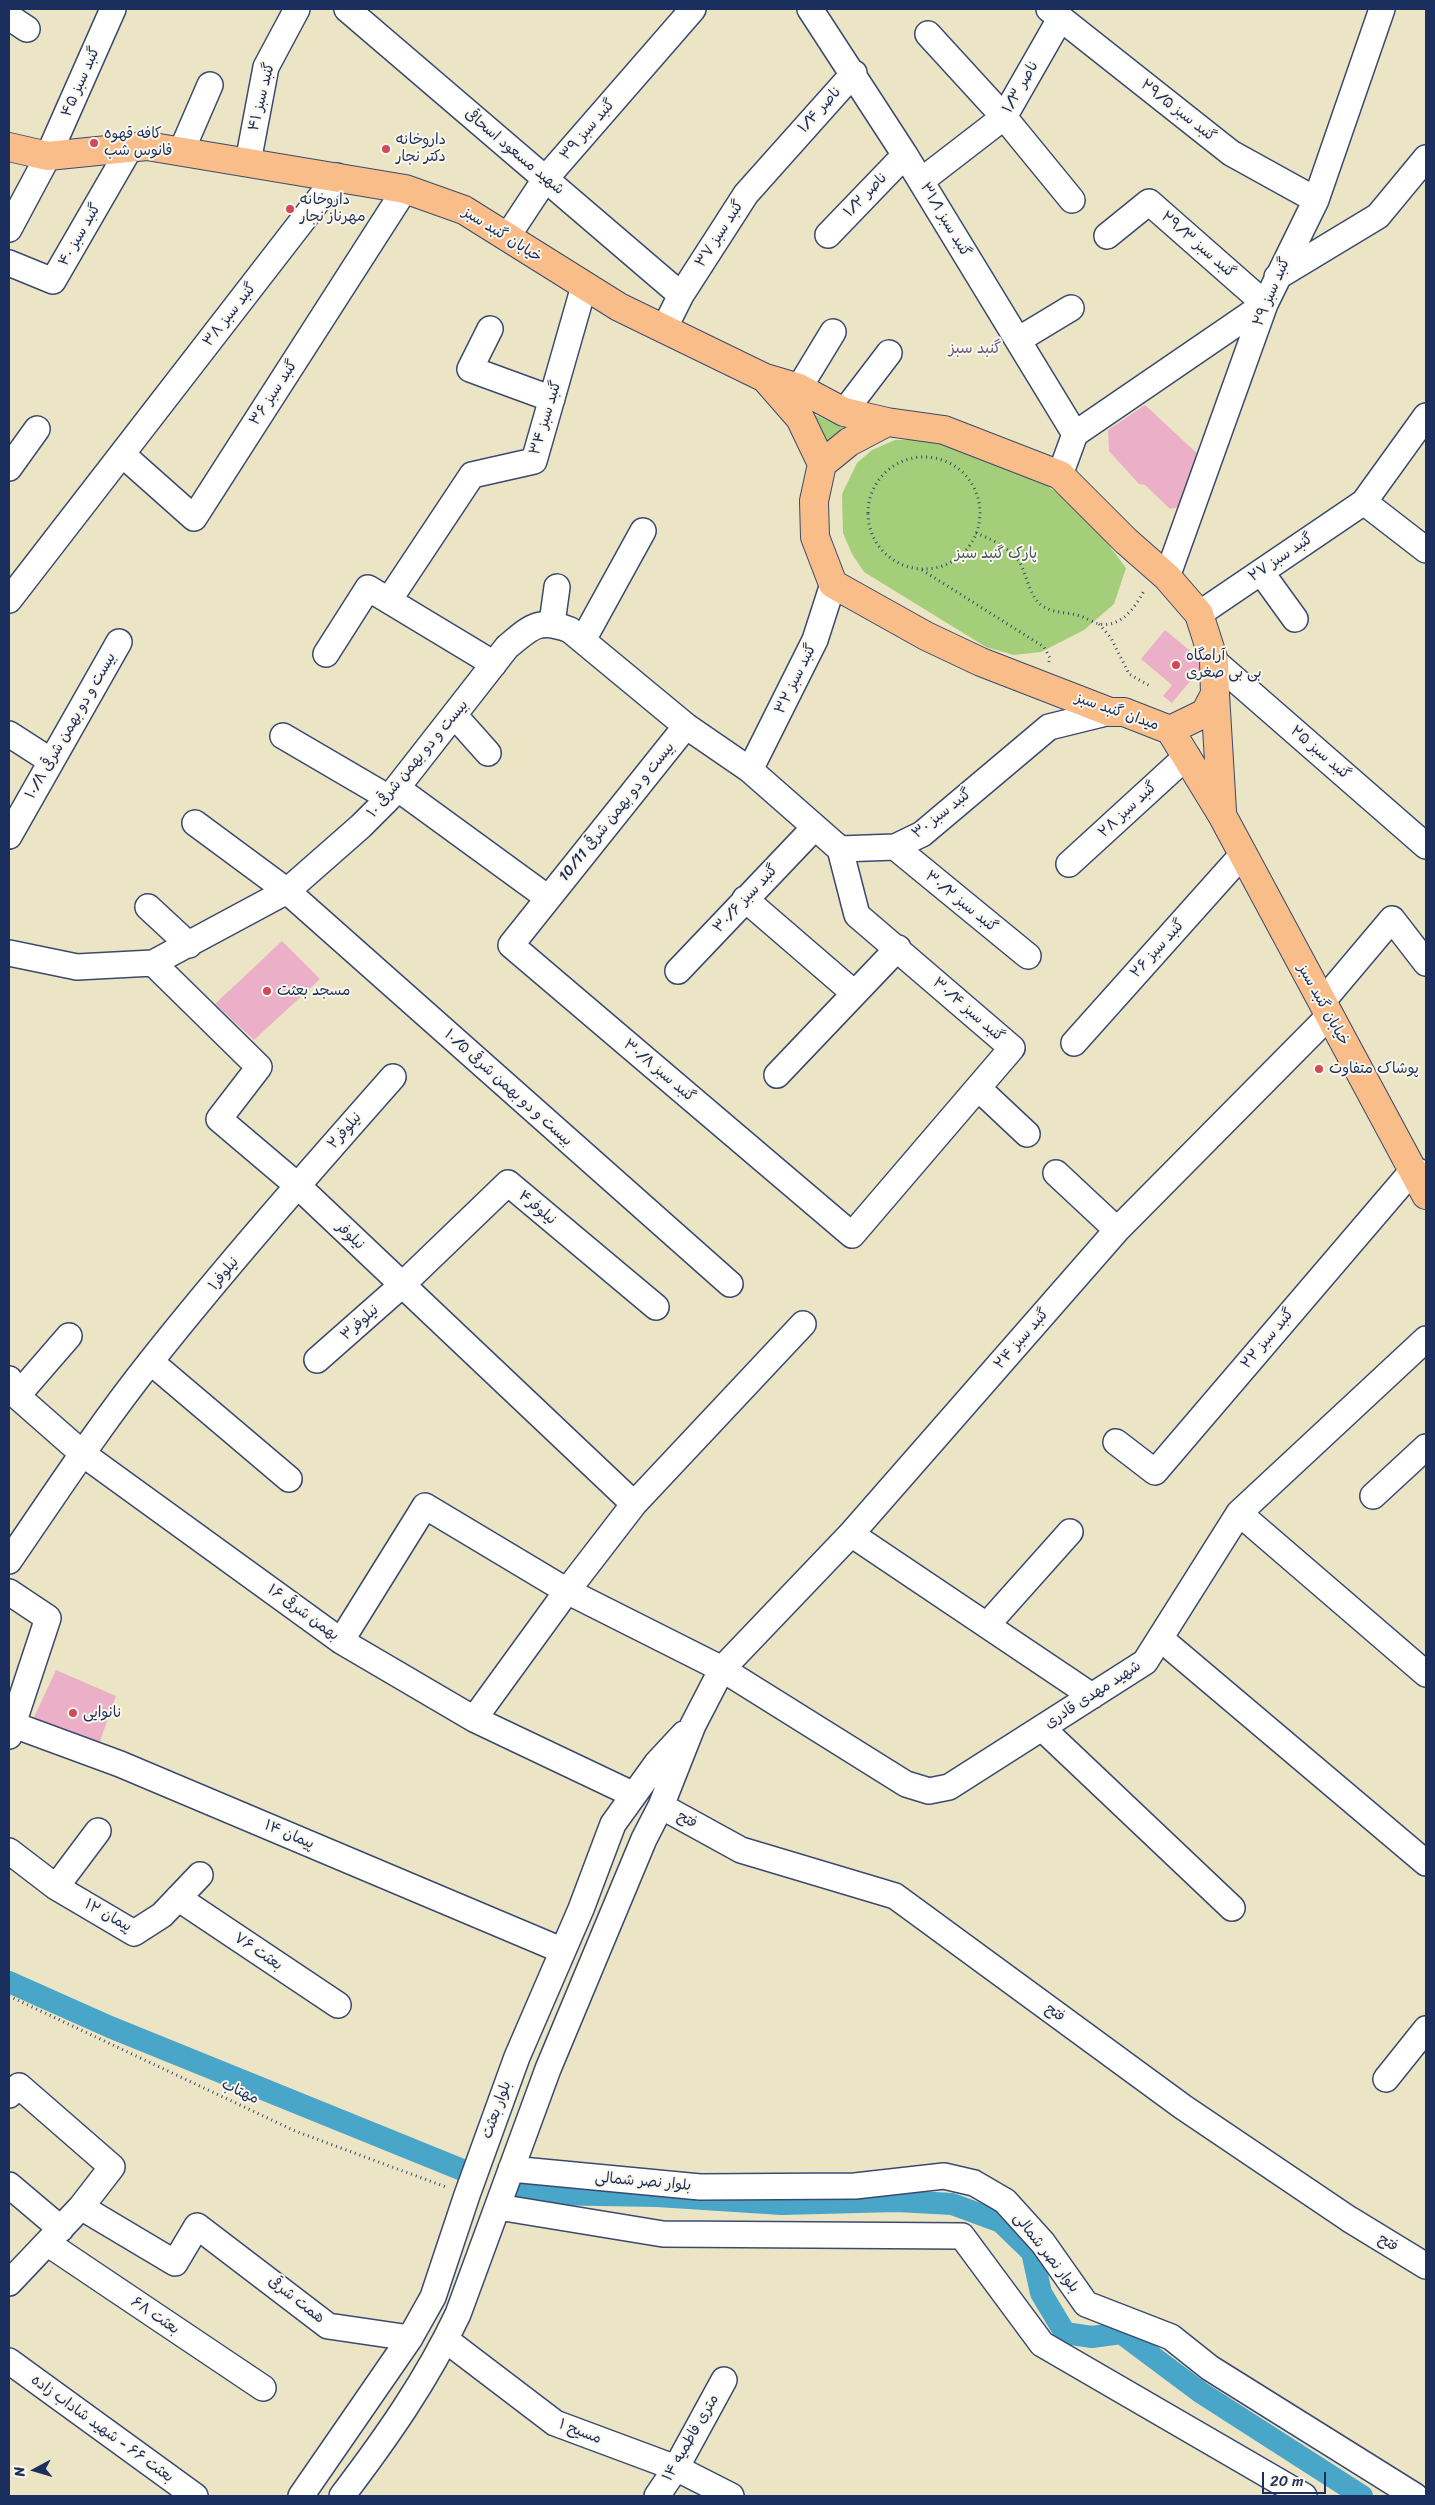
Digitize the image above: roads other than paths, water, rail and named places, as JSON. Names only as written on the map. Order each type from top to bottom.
[{"type":"main road","name":"خیابان گنبد سبز","points":[[9,147],[48,156],[131,146],[248,162],[405,189],[464,210],[619,307],[765,378],[799,388],[844,412],[887,422]]},
{"type":"main road","name":"خیابان گنبد سبز","points":[[765,378],[800,418],[822,464]]},
{"type":"main road","points":[[833,584],[815,538],[814,501],[822,464],[849,442],[887,422],[944,430],[1060,474],[1161,572],[1199,614],[1214,660],[1215,694]]},
{"type":"main road","name":"میدان گنبد سبز","points":[[833,584],[926,636],[981,662],[1110,712],[1124,712],[1170,730],[1205,713],[1215,694]]},
{"type":"main road","name":"خیابان گنبد سبز","points":[[1215,694],[1222,815]]},
{"type":"main road","name":"خیابان گنبد سبز","points":[[1170,730],[1222,815],[1325,1009],[1419,1172],[1426,1195]]},
{"type":"street","name":"گنبد سبز ۴۵","points":[[9,229],[48,156],[114,9]]},
{"type":"street","name":"گنبد سبز ۴۱","points":[[248,162],[266,67],[297,9]]},
{"type":"street","name":"گنبد سبز ۳۹","points":[[507,237],[546,178],[693,9]]},
{"type":"street","name":"گنبد سبز ۳۱/۱","points":[[810,9],[854,73],[1075,434]]},
{"type":"street","name":"گنبد سبز ۲۹","points":[[1161,572],[1265,304],[1316,200],[1382,9]]},
{"type":"street","name":"شهید مسعود اسحاقی","points":[[351,10],[681,295]]},
{"type":"street","name":"گنبد سبز ۲۹/۵","points":[[1054,14],[1231,153],[1316,200]]},
{"type":"street","name":"ناصر ۱/۳","points":[[921,182],[1004,117],[1054,14]]},
{"type":"street","points":[[928,34],[1004,117],[1072,200]]},
{"type":"street","name":"ناصر ۱/۴","points":[[787,147],[854,73]]},
{"type":"street","points":[[181,152],[210,85]]},
{"type":"street","name":"گنبد سبز ۴۰","points":[[9,263],[53,281],[131,146]]},
{"type":"street","name":"گنبد سبز ۳۷","points":[[664,329],[681,295],[746,194],[787,147]]},
{"type":"street","name":"ناصر ۱/۲","points":[[828,235],[905,155]]},
{"type":"street","points":[[1277,277],[1378,216],[1426,158]]},
{"type":"street","name":"گنبد سبز ۳۸","points":[[9,600],[337,176]]},
{"type":"street","name":"گنبد سبز ۳۶","points":[[122,454],[194,518],[405,189]]},
{"type":"street","name":"گنبد سبز ۲۹/۳","points":[[1107,236],[1149,202],[1265,304]]},
{"type":"street","name":"گنبد سبز ۳۴","points":[[389,600],[472,476],[534,462],[584,286]]},
{"type":"street","points":[[1060,474],[1075,434],[1265,304]]},
{"type":"street","points":[[1018,340],[1071,308]]},
{"type":"street","points":[[490,329],[470,369],[552,399]]},
{"type":"street","points":[[799,388],[833,332]]},
{"type":"street","points":[[844,412],[889,353]]},
{"type":"street","points":[[1426,416],[1364,502],[1426,550]]},
{"type":"street","points":[[9,468],[37,429]]},
{"type":"street","name":"گنبد سبز ۲۷","points":[[1199,614],[1364,502]]},
{"type":"street","points":[[583,640],[643,531]]},
{"type":"street","points":[[1261,572],[1295,619]]},
{"type":"street","name":"گنبد سبز ۳۲","points":[[750,770],[815,640],[833,584]]},
{"type":"street","points":[[557,587],[552,623],[570,630],[686,726],[750,770],[840,849]]},
{"type":"street","points":[[326,654],[368,588],[494,664]]},
{"type":"street","name":"بیست و دو بهمن شرقی ۱۰","points":[[9,952],[77,967],[153,962],[189,945],[287,891],[361,826],[393,793],[507,647],[525,631],[541,624],[552,623]]},
{"type":"street","name":"بیست و دو بهمن شرقی ۱۰/۸","points":[[9,836],[119,642]]},
{"type":"street","name":"گنبد سبز ۲۵","points":[[1214,660],[1426,846]]},
{"type":"street","name":"گنبد سبز ۳۰","points":[[840,849],[895,847],[922,834],[1049,727],[1110,712]]},
{"type":"street","points":[[455,716],[488,753]]},
{"type":"street","name":"بیست و دو بهمن شرقی 10/11","points":[[548,898],[686,726]]},
{"type":"street","points":[[9,734],[51,762]]},
{"type":"street","points":[[283,736],[393,793],[548,898]]},
{"type":"street","name":"گنبد سبز ۲۸","points":[[1069,864],[1187,756]]},
{"type":"street","name":"بیست و دو بهمن شرقی ۱۰/۵","points":[[195,822],[287,891],[730,1284]]},
{"type":"street","name":"گنبد سبز ۳۰/۶","points":[[678,971],[815,827]]},
{"type":"street","name":"گنبد سبز ۳۰/۲","points":[[895,847],[1028,956]]},
{"type":"street","name":"گنبد سبز ۳۰/۴","points":[[840,849],[857,914],[1012,1048],[852,1235]]},
{"type":"street","name":"گنبد سبز ۲۶","points":[[1074,1043],[1242,855]]},
{"type":"street","name":"گنبد سبز ۳۰/۸","points":[[548,898],[511,945],[852,1235]]},
{"type":"street","points":[[746,899],[854,993]]},
{"type":"street","points":[[148,907],[189,945]]},
{"type":"street","name":"گنبد سبز ۲۴","points":[[722,1669],[851,1534],[1117,1230],[1325,1009],[1392,919],[1426,964]]},
{"type":"street","points":[[777,1075],[898,948]]},
{"type":"street","name":"نیلوفر","points":[[153,962],[259,1067],[219,1119],[298,1186],[634,1504]]},
{"type":"street","name":"نیلوفر۲","points":[[298,1186],[393,1077]]},
{"type":"street","points":[[978,1088],[1027,1134]]},
{"type":"street","name":"گنبد سبز ۲۲","points":[[1116,1442],[1155,1472],[1419,1172]]},
{"type":"street","points":[[1056,1173],[1117,1230]]},
{"type":"street","name":"نیلوفر۴","points":[[402,1285],[508,1184],[656,1307]]},
{"type":"street","name":"نیلوفر۱","points":[[9,1561],[83,1454],[151,1362],[298,1186]]},
{"type":"street","name":"نیلوفر۳","points":[[317,1360],[402,1285]]},
{"type":"street","points":[[474,1719],[567,1591],[634,1504],[803,1324]]},
{"type":"street","points":[[13,1388],[69,1336]]},
{"type":"street","name":"شهید مهدی قادری","points":[[341,1641],[426,1506],[567,1591],[722,1669],[906,1784],[929,1791],[949,1786],[1145,1662],[1239,1513],[1426,1339]]},
{"type":"street","points":[[151,1362],[289,1479]]},
{"type":"street","name":"بهمن شرقی ۱۶","points":[[13,1388],[83,1454],[341,1641],[474,1719],[634,1795]]},
{"type":"street","points":[[1373,1496],[1426,1447]]},
{"type":"street","points":[[1239,1513],[1426,1674]]},
{"type":"street","points":[[987,1625],[1070,1532]]},
{"type":"street","points":[[851,1534],[1092,1696]]},
{"type":"street","points":[[9,1592],[48,1618],[11,1731]]},
{"type":"street","points":[[1161,1639],[1426,1863]]},
{"type":"street","name":"بلوار بعثت","points":[[342,2496],[392,2430],[446,2340],[458,2314],[548,2069],[644,1839],[661,1806],[693,1725],[722,1669]]},
{"type":"street","name":"بلوار بعثت","points":[[301,2496],[410,2338],[434,2297],[466,2195],[517,2057],[581,1909],[613,1824],[657,1763],[693,1725]]},
{"type":"street","points":[[1042,1728],[1232,1908]]},
{"type":"street","name":"پیمان ۱۴","points":[[11,1731],[120,1764],[562,1950]]},
{"type":"street","name":"فتح","points":[[661,1806],[741,1850],[895,1896],[1184,2107],[1349,2220],[1426,2266]]},
{"type":"street","points":[[56,1887],[98,1831]]},
{"type":"street","name":"پیمان ۱۲","points":[[9,1851],[56,1887],[134,1934],[162,1915],[200,1875]]},
{"type":"street","name":"بعثت ۷۶","points":[[178,1898],[338,2005]]},
{"type":"street","points":[[1386,2079],[1426,2029]]},
{"type":"street","points":[[9,2095],[19,2086],[112,2167],[81,2207],[9,2283]]},
{"type":"street","name":"بلوار نصر شمالی","points":[[511,2169],[700,2187],[855,2186],[944,2176],[974,2183],[1005,2201],[1043,2243],[1086,2304],[1171,2338],[1210,2368],[1415,2496]]},
{"type":"street","name":"بعثت ۶۸","points":[[9,2184],[54,2236],[263,2388]]},
{"type":"street","points":[[498,2206],[663,2234],[962,2236],[1042,2344],[1304,2496]]},
{"type":"street","name":"همت شرقی","points":[[81,2207],[175,2263],[198,2226],[328,2326],[410,2338]]},
{"type":"street","name":"مسیح ۱","points":[[446,2340],[555,2423],[676,2468],[731,2496]]},
{"type":"street","name":"بعثت ۶۶ - شهید شاداب زاده","points":[[9,2361],[195,2496]]},
{"type":"street","name":"۱۴ متری فاطمیه","points":[[657,2496],[676,2468],[724,2380]]},
{"type":"waterway","points":[[9,1982],[110,2027],[460,2169]]},
{"type":"waterway","points":[[505,2186],[544,2194],[657,2196],[782,2204],[897,2201],[952,2204],[1001,2222],[1032,2252],[1041,2293],[1065,2333],[1092,2337],[1121,2333],[1200,2392],[1362,2496]]},
{"type":"place","name":"کافه قهوه فانوس شب","points":[[94,143]]},
{"type":"place","name":"داروخانه دکتر نجار","points":[[386,149]]},
{"type":"place","name":"داروخانه مهرناز نجار","points":[[290,209]]},
{"type":"place","name":"آرامگاه بی بی صغری","points":[[1176,665]]},
{"type":"place","name":"مسجد بعثت","points":[[267,991]]},
{"type":"place","name":"پوشاک متفاوت","points":[[1319,1069]]},
{"type":"place","name":"نانوایی","points":[[73,1713]]},
{"type":"district","name":"گنبد سبز","points":[[975,349]]},
{"type":"park label","name":"پارک گنبد سبز","points":[[996,554]]}]
